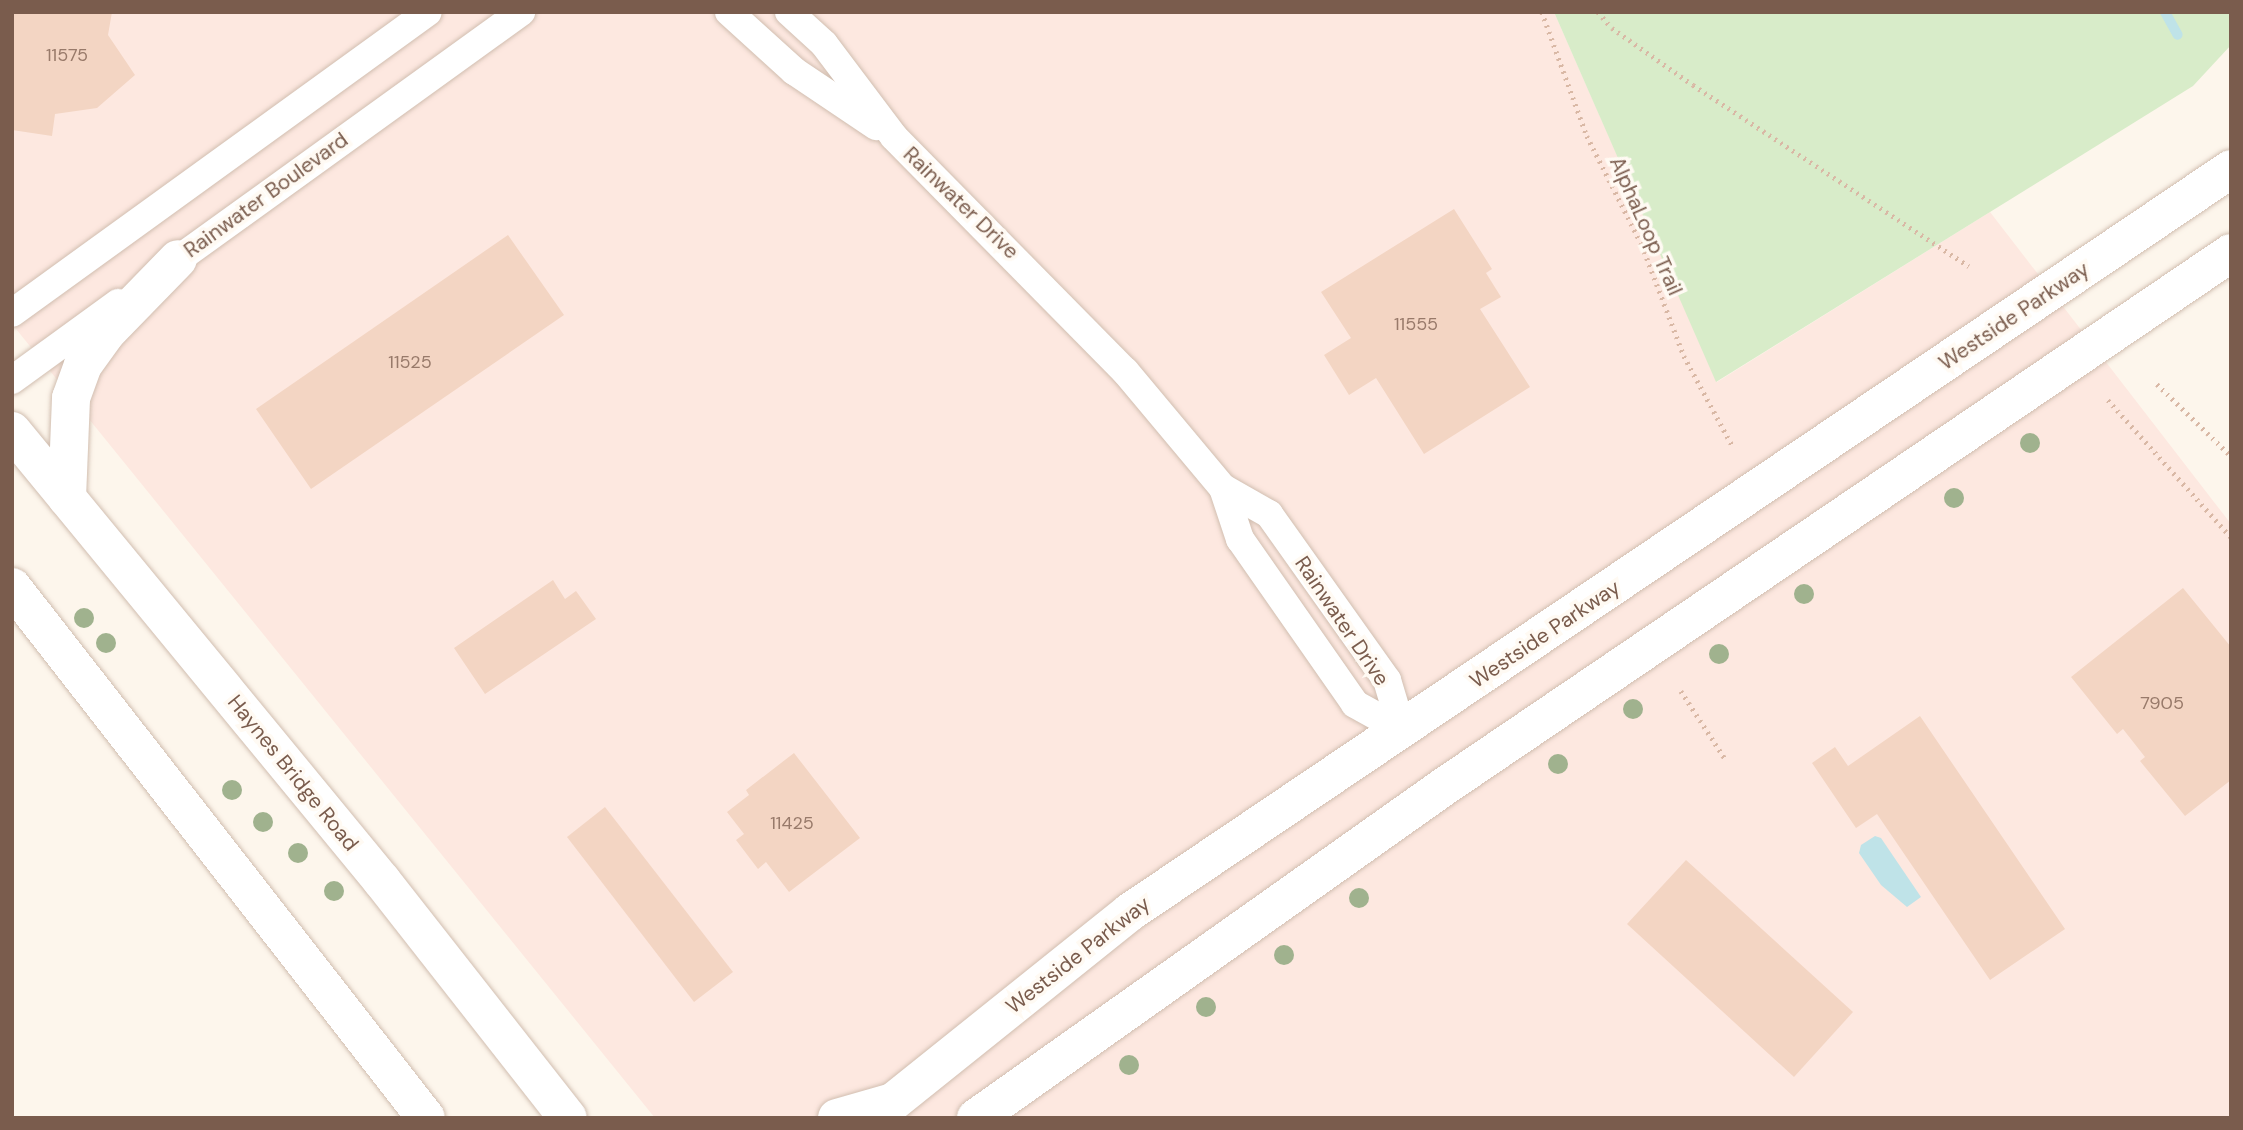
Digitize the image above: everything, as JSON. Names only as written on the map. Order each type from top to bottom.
[{"type":"main road","name":"Westside Parkway","points":[[883,1110],[1130,912],[2231,169]]},
{"type":"main road","points":[[975,1118],[1442,788],[2231,253]]},
{"type":"main road","points":[[67,498],[71,398],[83,365],[106,333],[178,259]]},
{"type":"main road","name":"Haynes Bridge Road","points":[[12,431],[382,881],[569,1116]]},
{"type":"main road","points":[[12,587],[426,1118]]},
{"type":"main road","points":[[836,1118],[883,1110]]},
{"type":"street","points":[[12,313],[428,12]]},
{"type":"street","name":"Rainwater Boulevard","points":[[12,380],[521,12]]},
{"type":"street","name":"Rainwater Drive","points":[[729,12],[794,71],[894,137]]},
{"type":"street","name":"Rainwater Drive","points":[[789,12],[824,44],[894,137],[1125,371],[1223,488],[1269,514],[1387,680],[1402,730]]},
{"type":"street","name":"Rainwater Drive","points":[[1223,488],[1240,539],[1355,704],[1402,730]]},
{"type":"path","name":"AlphaLoop Trail","points":[[1542,12],[1587,136],[1642,245],[1684,356],[1733,447]]},
{"type":"path","points":[[1598,12],[1612,28],[1693,85],[1969,267]]},
{"type":"path","points":[[2157,384],[2231,456]]},
{"type":"path","points":[[2108,400],[2231,537]]},
{"type":"path","points":[[1681,691],[1726,760]]},
{"type":"shaded area","points":[[12,12],[1554,12],[1717,382],[1990,212],[2231,524],[2231,1118],[655,1118],[12,324]]},
{"type":"green space","points":[[1554,12],[2231,12],[2231,45],[2193,86],[1716,382]]},
{"type":"water","points":[[1875,836],[1881,838],[1921,897],[1907,907],[1881,885],[1859,853],[1861,845]]},
{"type":"building","points":[[12,12],[112,12],[108,35],[135,75],[97,108],[55,114],[52,136],[12,130]]},
{"type":"building","points":[[1454,209],[1492,269],[1486,273],[1501,297],[1480,309],[1530,387],[1424,454],[1376,378],[1349,395],[1324,355],[1351,338],[1321,292]]},
{"type":"building","points":[[508,235],[564,315],[311,489],[256,409]]},
{"type":"building","points":[[553,580],[565,599],[576,591],[596,619],[485,694],[454,648]]},
{"type":"building","points":[[2183,588],[2231,647],[2231,780],[2185,816],[2140,761],[2145,757],[2123,729],[2117,734],[2071,677]]},
{"type":"building","points":[[1920,716],[2065,929],[1990,980],[1877,814],[1856,828],[1812,763],[1835,747],[1848,766]]},
{"type":"building","points":[[794,753],[860,838],[789,892],[766,862],[758,869],[736,840],[744,834],[727,812],[749,795],[746,790]]},
{"type":"building","points":[[605,807],[733,972],[694,1002],[567,837]]},
{"type":"building","points":[[1686,860],[1853,1012],[1794,1077],[1627,924]]},
{"type":"waterway","points":[[2165,12],[2178,35]]}]
